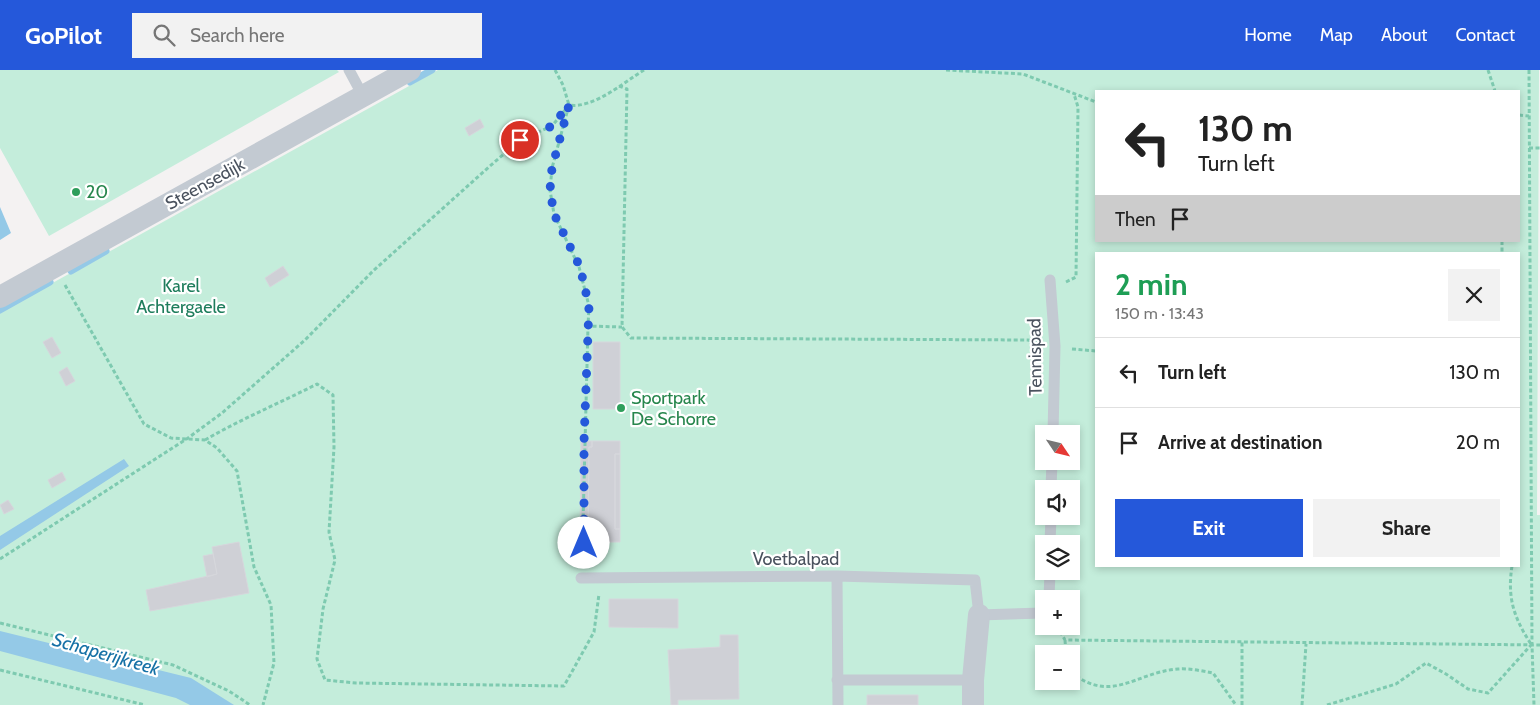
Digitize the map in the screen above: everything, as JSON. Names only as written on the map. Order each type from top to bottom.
[{"type":"street","name":"Steensedijk","points":[[0,297],[410,70]]},
{"type":"street","points":[[973,705],[973,680],[979,615]]},
{"type":"lane","points":[[349,70],[364,96]]},
{"type":"lane","name":"Tennispad","points":[[1050,285],[1055,346],[1053,425]]},
{"type":"lane","points":[[837,576],[838,705]]},
{"type":"lane","name":"Voetbalpad","points":[[581,578],[837,576],[975,580],[979,615]]},
{"type":"lane","points":[[979,615],[1035,613]]},
{"type":"lane","points":[[837,680],[973,680]]},
{"type":"path","points":[[555,70],[563,85],[569,105],[552,168],[550,190],[554,214],[580,267],[589,306],[581,578]]},
{"type":"path","points":[[569,105],[579,107],[590,104],[644,70]]},
{"type":"path","points":[[946,70],[1025,72],[1095,102]]},
{"type":"path","points":[[1488,70],[1495,90]]},
{"type":"path","points":[[1529,70],[1532,645],[1534,705]]},
{"type":"path","points":[[618,85],[627,89],[622,327],[631,338],[1028,340],[1055,346],[1095,351]]},
{"type":"path","points":[[1050,285],[1076,277],[1078,107],[1074,94]]},
{"type":"path","points":[[0,559],[188,438],[262,380],[305,340],[373,271],[490,166],[520,140],[552,126],[569,105]]},
{"type":"path","points":[[1520,115],[1529,116]]},
{"type":"path","points":[[1529,148],[1539,148]]},
{"type":"path","points":[[56,267],[144,424],[171,438],[205,440],[217,448],[237,471],[254,567],[270,606],[274,663],[263,705]]},
{"type":"path","points":[[588,326],[622,327]]},
{"type":"path","points":[[205,440],[238,421],[268,409],[317,384],[333,395],[334,447],[329,532],[335,560],[323,608],[317,659],[325,680],[356,683],[564,686],[594,632],[601,579]]},
{"type":"path","points":[[1512,567],[1509,583],[1515,619],[1532,645]]},
{"type":"path","points":[[0,623],[172,665],[229,692],[250,705]]},
{"type":"path","points":[[1063,635],[1066,640],[1066,645]]},
{"type":"path","points":[[1066,640],[1538,645]]},
{"type":"path","points":[[1242,642],[1242,705]]},
{"type":"path","points":[[1302,705],[1306,644]]},
{"type":"path","points":[[1327,705],[1396,684],[1426,663],[1446,674],[1468,690],[1488,693],[1532,645]]},
{"type":"path","points":[[1080,679],[1085,683],[1117,688],[1154,674],[1178,669],[1213,673],[1236,705]]},
{"type":"path","points":[[0,670],[145,705]]},
{"type":"green space","name":"20","points":[[0,70],[337,70],[339,72],[49,236],[0,148]]},
{"type":"green space","name":"Sportpark De Schorre","points":[[438,70],[1539,70],[1537,515],[1540,515],[1540,705],[0,705],[0,312]]},
{"type":"water","points":[[0,207],[11,233],[0,240]]},
{"type":"water","points":[[124,459],[129,466],[0,550],[0,536]]},
{"type":"water","points":[[0,631],[191,678],[234,705],[190,705],[176,698],[0,651]]},
{"type":"building","points":[[480,119],[484,127],[469,136],[465,128]]},
{"type":"building","points":[[283,266],[289,275],[270,287],[265,278]]},
{"type":"building","points":[[52,337],[61,353],[52,358],[43,342]]},
{"type":"building","points":[[593,342],[620,342],[620,409],[593,409]]},
{"type":"building","points":[[67,367],[75,381],[66,386],[59,372]]},
{"type":"building","points":[[581,441],[592,441],[592,447],[589,447],[588,537],[592,537],[592,542],[580,542]]},
{"type":"building","points":[[592,441],[620,441],[620,454],[615,454],[615,529],[620,529],[620,542],[592,542],[592,537],[588,537],[589,447],[592,447]]},
{"type":"building","points":[[615,454],[620,454],[620,529],[615,529]]},
{"type":"building","points":[[62,472],[66,480],[52,488],[48,480]]},
{"type":"building","points":[[8,500],[14,509],[4,514],[0,505]]},
{"type":"building","points":[[239,542],[249,593],[150,611],[146,590],[217,574],[212,547]]},
{"type":"building","points":[[213,554],[217,574],[207,577],[203,556]]},
{"type":"building","points":[[609,599],[678,599],[678,628],[609,627]]},
{"type":"building","points":[[720,635],[738,635],[739,699],[678,700],[678,705],[671,705],[668,650],[720,647]]},
{"type":"building","points":[[867,695],[918,695],[918,705],[867,705]]},
{"type":"waterway","points":[[410,82],[432,70]]},
{"type":"waterway","points":[[71,271],[106,251]]},
{"type":"waterway","points":[[0,310],[50,282]]},
{"type":"place","name":"20","points":[[76,192]]},
{"type":"place","name":"Sportpark De Schorre","points":[[621,408]]},
{"type":"route","points":[[520,140],[552,126],[569,105],[552,168],[550,190],[554,214],[580,267],[589,306],[584,442],[584,543]]},
{"type":"park label","name":"Karel Achtergaele","points":[[181,296]]},
{"type":"water label","name":"Schaperijkreek","points":[[106,654]]}]
